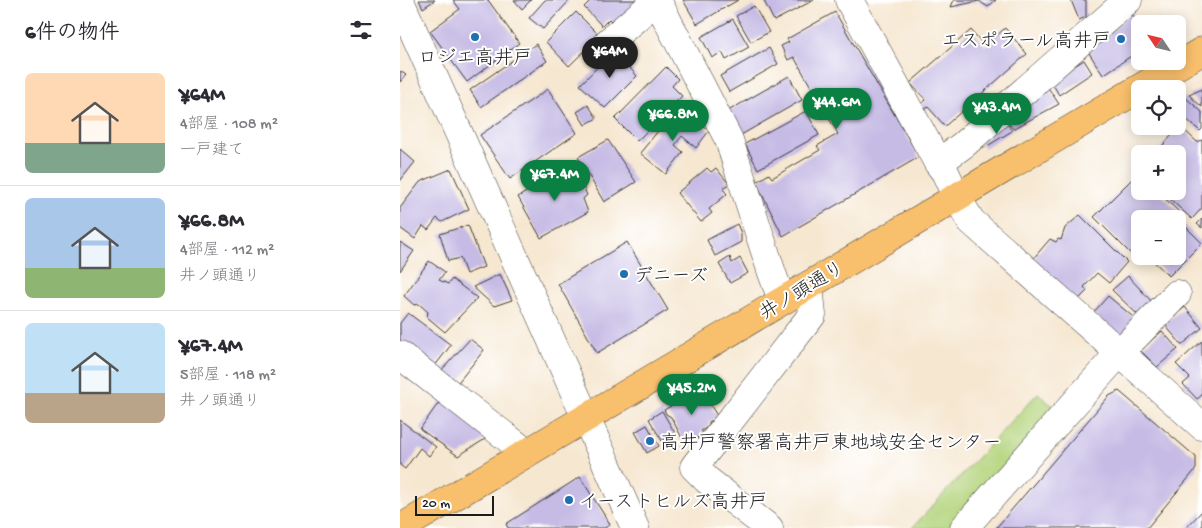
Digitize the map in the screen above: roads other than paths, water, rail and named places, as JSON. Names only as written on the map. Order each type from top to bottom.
[{"type":"main road","name":"井ノ頭通り","points":[[401,528],[1202,51]]},
{"type":"street","points":[[607,43],[657,0],[728,140],[782,300]]},
{"type":"street","points":[[849,0],[971,221],[1202,426]]},
{"type":"street","points":[[938,163],[963,145],[1103,24],[1128,0]]},
{"type":"street","points":[[400,1],[635,528]]},
{"type":"street","points":[[769,528],[707,480],[694,467],[812,315],[809,285]]},
{"type":"street","points":[[964,528],[1120,352],[1177,294]]},
{"type":"street","points":[[400,355],[527,452]]},
{"type":"place","name":"ロジエ高井戸","points":[[475,37]]},
{"type":"place","name":"エスポラール高井戸","points":[[1121,39]]},
{"type":"place","name":"デニーズ","points":[[624,274]]},
{"type":"place","name":"高井戸警察署高井戸東地域安全センター","points":[[650,441]]},
{"type":"place","name":"イーストヒルズ高井戸","points":[[569,500]]}]
